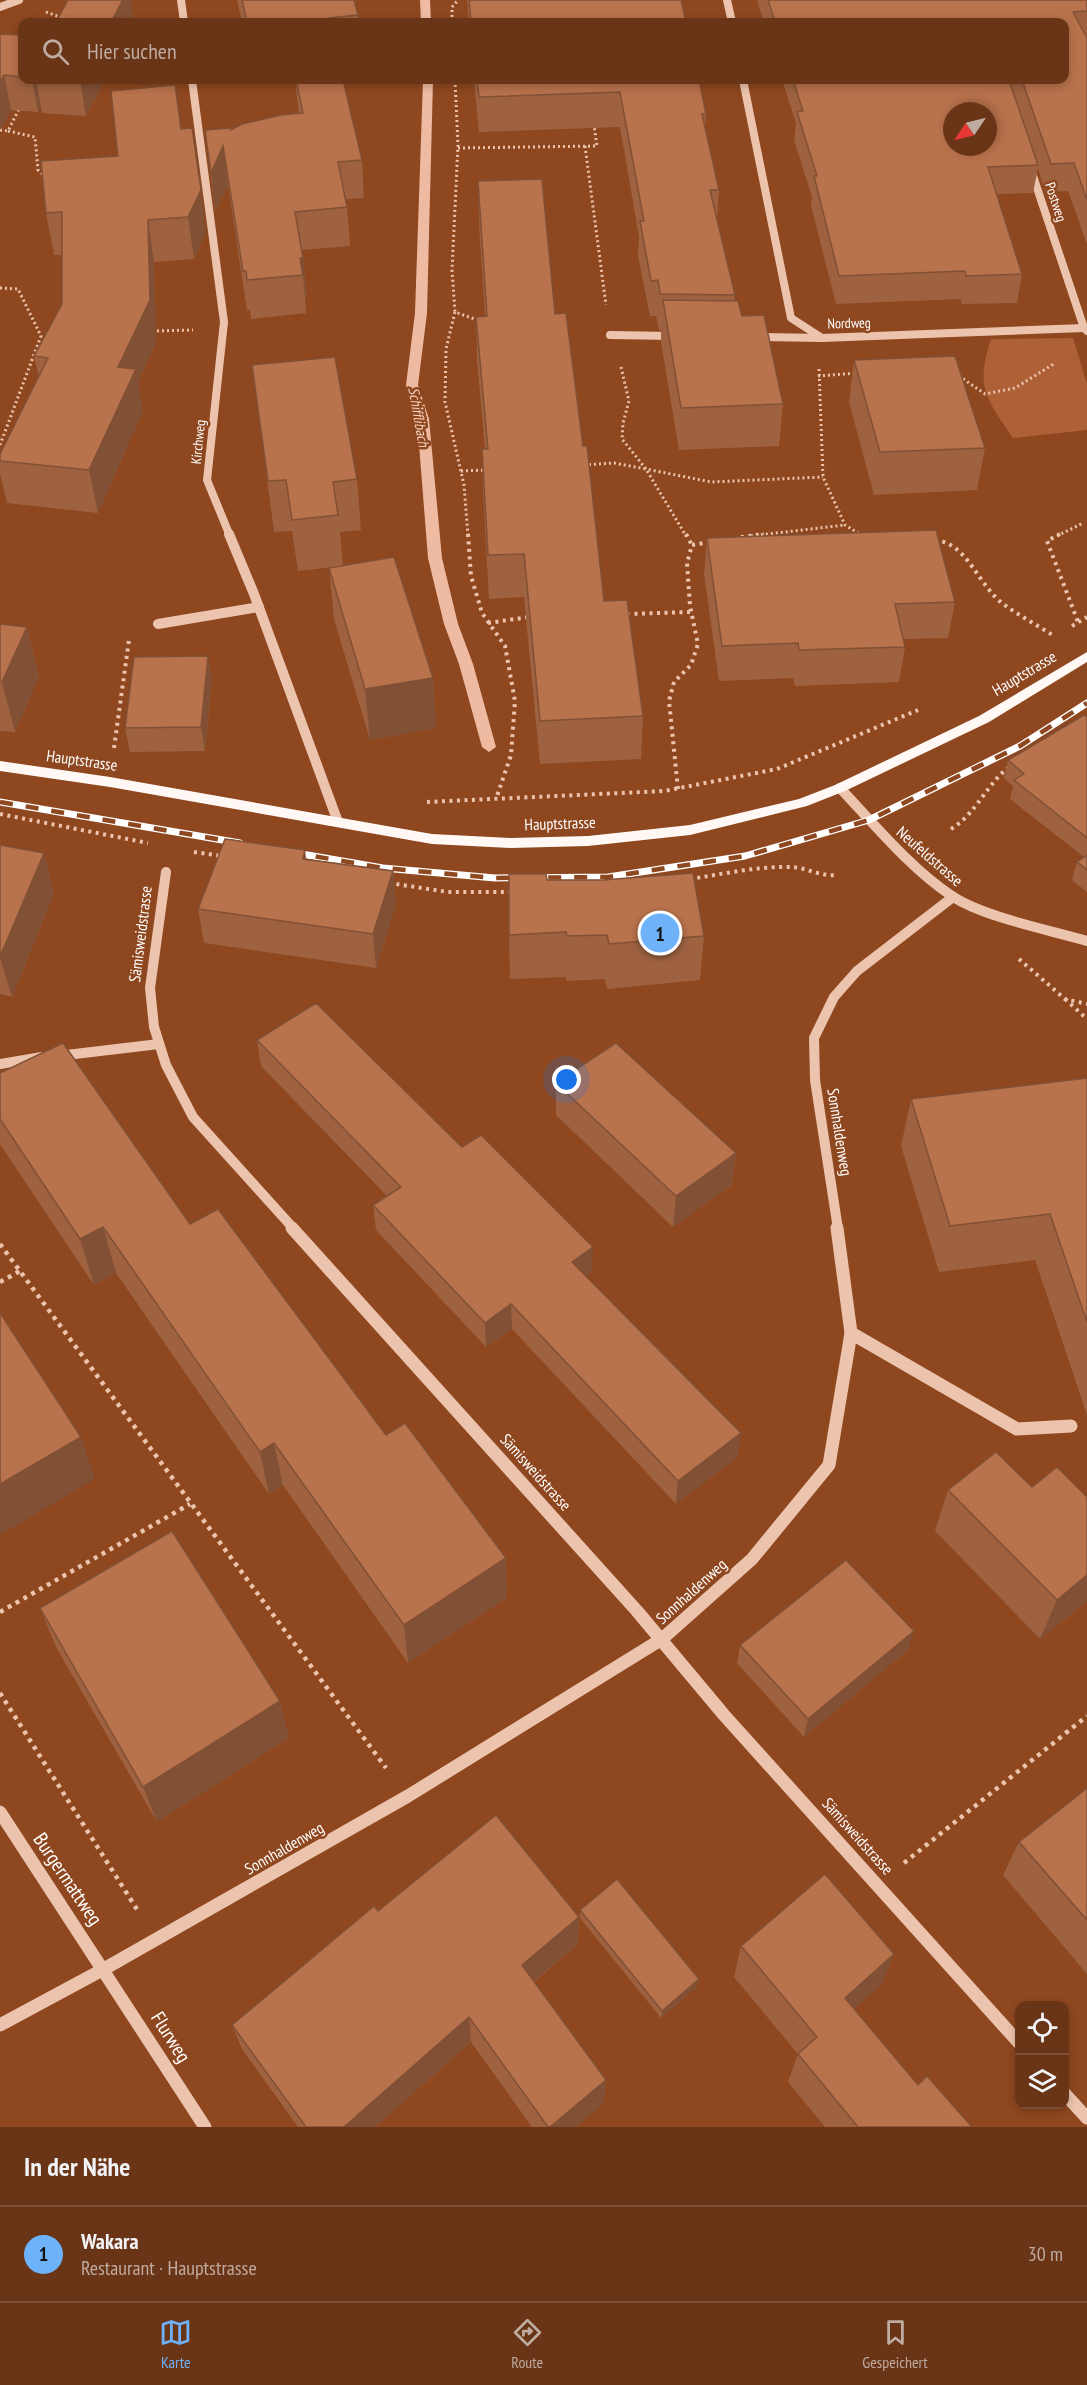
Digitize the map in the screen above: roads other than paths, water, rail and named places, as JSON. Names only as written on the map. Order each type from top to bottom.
[{"type":"main road","name":"Hauptstrasse","points":[[0,766],[110,782],[432,839],[511,843],[588,842],[690,830],[802,802],[840,788],[984,719],[1087,656]]},
{"type":"street","points":[[0,7],[19,0]]},
{"type":"street","points":[[181,0],[183,18]]},
{"type":"street","points":[[727,0],[731,18]]},
{"type":"street","name":"Kirchweg","points":[[192,84],[223,328],[207,480],[259,607],[338,822]]},
{"type":"street","name":"Nordweg","points":[[744,84],[791,318],[822,338],[1085,329]]},
{"type":"street","name":"Postweg","points":[[1028,159],[1085,329]]},
{"type":"street","points":[[610,335],[681,336]]},
{"type":"street","points":[[740,337],[822,338]]},
{"type":"street","points":[[158,624],[259,607]]},
{"type":"street","name":"Neufeldstrasse","points":[[840,788],[898,850],[953,897],[993,914],[1087,941]]},
{"type":"street","name":"Sämisweidstrasse","points":[[166,872],[151,970],[154,1019],[159,1044],[171,1079],[180,1098],[208,1137],[662,1640],[724,1714],[1015,2038]]},
{"type":"street","name":"Sonnhaldenweg","points":[[0,2025],[104,1969],[408,1796],[662,1640],[752,1558],[829,1465],[850,1333],[831,1177],[815,1080],[814,1038],[834,997],[857,971],[953,897]]},
{"type":"street","points":[[0,1064],[8,1061],[159,1044]]},
{"type":"street","points":[[850,1333],[1017,1429],[1071,1426]]},
{"type":"street","name":"Burgermattweg","points":[[0,1812],[104,1969]]},
{"type":"street","name":"Flurweg","points":[[104,1969],[205,2127]]},
{"type":"street","points":[[1069,2098],[1087,2118]]},
{"type":"waterway","name":"Schifflibach","points":[[425,0],[426,18]]},
{"type":"waterway","name":"Schifflibach","points":[[428,84],[421,313],[412,385],[423,419],[435,558],[451,624],[466,664],[489,747]]},
{"type":"railway","points":[[290,852],[383,868],[495,878],[608,877],[745,856],[869,820],[1020,746],[1087,703]]},
{"type":"railway","points":[[0,802],[240,843]]},
{"type":"place","name":"Wakara","points":[[660,933]]}]
